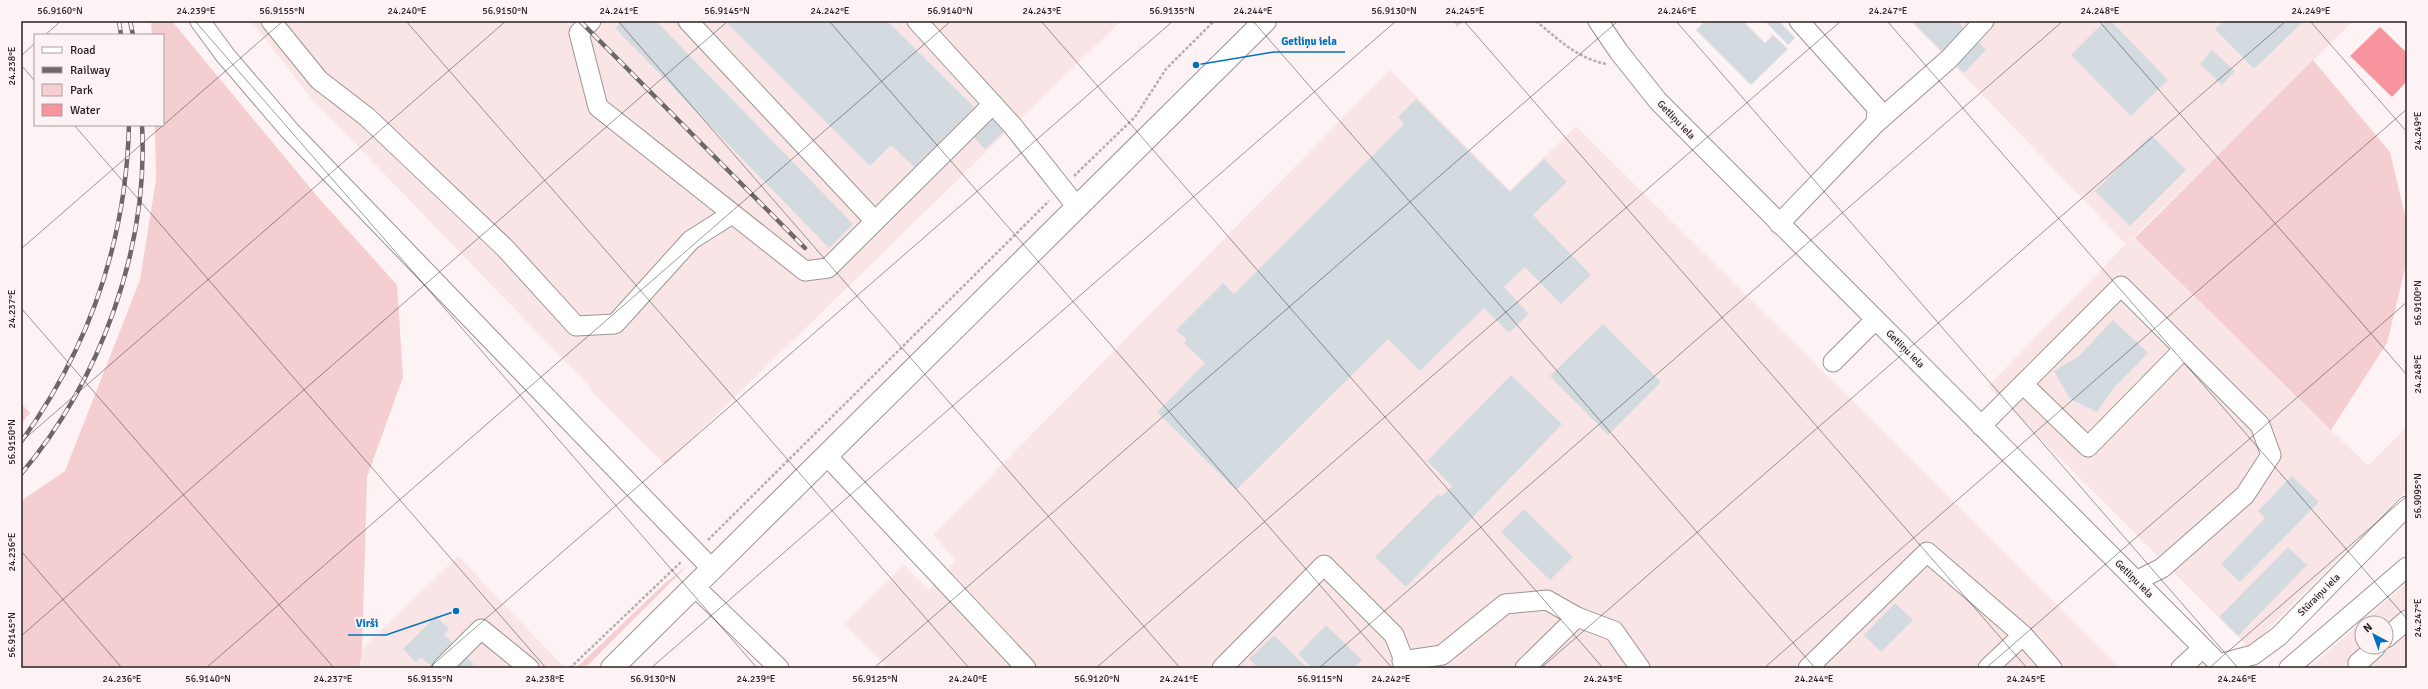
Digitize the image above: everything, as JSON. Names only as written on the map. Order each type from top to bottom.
[{"type":"main road","points":[[612,668],[1265,21]]},
{"type":"street","points":[[200,21],[225,55],[290,131],[712,569]]},
{"type":"street","points":[[271,21],[319,80],[367,118],[504,248],[576,326],[615,324],[691,240],[732,214]]},
{"type":"street","points":[[591,21],[579,33],[598,107],[805,272],[828,268],[993,104]]},
{"type":"street","points":[[688,21],[875,221]]},
{"type":"street","points":[[917,21],[1030,146],[1077,207]]},
{"type":"street","name":"Getliņu iela","points":[[1598,21],[1619,52],[1658,102],[2221,666]]},
{"type":"street","points":[[1799,21],[1877,108],[1876,123]]},
{"type":"street","points":[[1779,224],[1876,123],[1949,59],[1984,21]]},
{"type":"street","points":[[1981,426],[2121,286],[2260,425],[2270,455],[2245,495],[2162,568],[2136,581]]},
{"type":"street","points":[[1833,362],[1875,320]]},
{"type":"street","points":[[2023,384],[2088,447],[2184,349]]},
{"type":"street","points":[[827,456],[1026,668]]},
{"type":"street","name":"Stūraiņu iela","points":[[2221,666],[2253,655],[2279,636],[2407,506]]},
{"type":"street","points":[[1808,668],[1927,552],[2023,635],[2052,668]]},
{"type":"street","points":[[1222,668],[1324,565],[1394,635],[1404,664],[1442,655],[1505,604],[1546,600],[1577,617],[1614,632],[1640,668]]},
{"type":"street","points":[[2289,668],[2407,567]]},
{"type":"street","points":[[694,586],[779,668]]},
{"type":"street","points":[[1525,668],[1577,617]]},
{"type":"street","points":[[2394,631],[2407,620]]},
{"type":"street","points":[[442,668],[481,629],[529,668]]},
{"type":"street","points":[[1988,668],[2023,635]]},
{"type":"street","points":[[2181,668],[2203,648]]},
{"type":"street","points":[[2359,668],[2358,662],[2366,655]]},
{"type":"path","points":[[570,668],[662,578],[719,530],[751,496],[1134,117],[1166,68],[1214,21]]},
{"type":"shaded area","points":[[251,21],[1121,21],[665,465],[593,393],[589,386],[311,98]]},
{"type":"shaded area","points":[[1911,21],[2353,21],[2129,242],[2135,238],[2368,466],[2407,427],[2407,490],[2249,648],[1988,386],[2126,244]]},
{"type":"shaded area","points":[[1390,70],[1510,190],[1576,126],[2121,668],[889,668],[844,624],[904,565],[929,590],[956,560],[933,535]]},
{"type":"shaded area","points":[[458,556],[563,666],[561,668],[346,668],[344,666]]},
{"type":"shaded area","points":[[2407,583],[2407,668],[2309,668],[2354,629],[2354,655],[2394,655],[2394,615],[2370,615]]},
{"type":"green space","points":[[151,21],[172,21],[316,195],[397,285],[403,377],[367,477],[362,652],[359,668],[21,668],[21,501],[65,471],[140,280],[156,180],[155,126],[164,126],[164,34],[152,34]]},
{"type":"green space","points":[[2313,60],[2390,152],[2407,223],[2407,261],[2387,343],[2331,430],[2135,238]]},
{"type":"green space","points":[[21,403],[30,413],[21,424]]},
{"type":"green space","points":[[687,566],[588,665],[576,668],[665,583]]},
{"type":"water","points":[[2380,27],[2407,53],[2407,81],[2392,97],[2350,56]]},
{"type":"building","points":[[622,21],[656,21],[853,224],[829,248],[615,28]]},
{"type":"building","points":[[725,21],[887,21],[974,107],[914,167],[891,145],[870,166]]},
{"type":"building","points":[[1453,21],[1464,21],[1457,27]]},
{"type":"building","points":[[1705,21],[1743,21],[1765,43],[1773,35],[1788,49],[1751,85],[1696,30]]},
{"type":"building","points":[[1765,21],[1779,21],[1795,38],[1788,45]]},
{"type":"building","points":[[1911,21],[1957,21],[1986,50],[1964,73]]},
{"type":"building","points":[[2105,21],[2111,21],[2168,80],[2131,116],[2071,55]]},
{"type":"building","points":[[2224,21],[2304,21],[2254,69],[2215,29]]},
{"type":"building","points":[[2212,50],[2235,71],[2222,85],[2200,64]]},
{"type":"building","points":[[1416,99],[1510,192],[1544,159],[1567,182],[1533,215],[1591,275],[1561,304],[1525,267],[1504,287],[1529,314],[1509,333],[1484,308],[1420,371],[1388,339],[1236,490],[1157,412],[1205,363],[1184,343],[1187,340],[1176,330],[1223,283],[1234,294],[1404,124],[1398,117]]},
{"type":"building","points":[[994,116],[1007,129],[985,149],[973,136]]},
{"type":"building","points":[[2151,135],[2186,170],[2130,226],[2095,191]]},
{"type":"building","points":[[2113,320],[2148,353],[2113,389],[2097,412],[2070,399],[2054,371],[2079,356]]},
{"type":"building","points":[[1603,324],[1661,382],[1608,435],[1550,376]]},
{"type":"building","points":[[1511,375],[1562,424],[1406,587],[1375,557],[1438,494],[1441,497],[1452,486],[1427,461]]},
{"type":"building","points":[[2292,476],[2319,502],[2240,582],[2221,564],[2265,518],[2258,511]]},
{"type":"building","points":[[1524,509],[1573,557],[1550,580],[1501,532]]},
{"type":"building","points":[[2288,547],[2307,565],[2238,636],[2219,617]]},
{"type":"building","points":[[1895,603],[1913,620],[1881,652],[1864,635]]},
{"type":"building","points":[[436,616],[449,629],[444,635],[474,664],[469,668],[433,668],[421,657],[416,662],[403,649]]},
{"type":"building","points":[[1326,625],[1362,660],[1354,668],[1312,668],[1298,654]]},
{"type":"building","points":[[1274,635],[1307,668],[1258,668],[1249,659]]},
{"type":"railway","points":[[119,21],[121,34]]},
{"type":"railway","points":[[130,21],[133,34]]},
{"type":"railway","points":[[580,21],[805,248]]},
{"type":"railway","points":[[21,442],[45,406],[66,369],[84,331],[99,292],[111,251],[120,210],[126,168],[129,126]]},
{"type":"railway","points":[[21,474],[49,437],[74,398],[96,355],[114,311],[128,265],[137,218],[142,171],[142,126]]},
{"type":"place","name":"Getliņu iela","points":[[1196,65]]},
{"type":"place","name":"Virši","points":[[456,611]]}]
